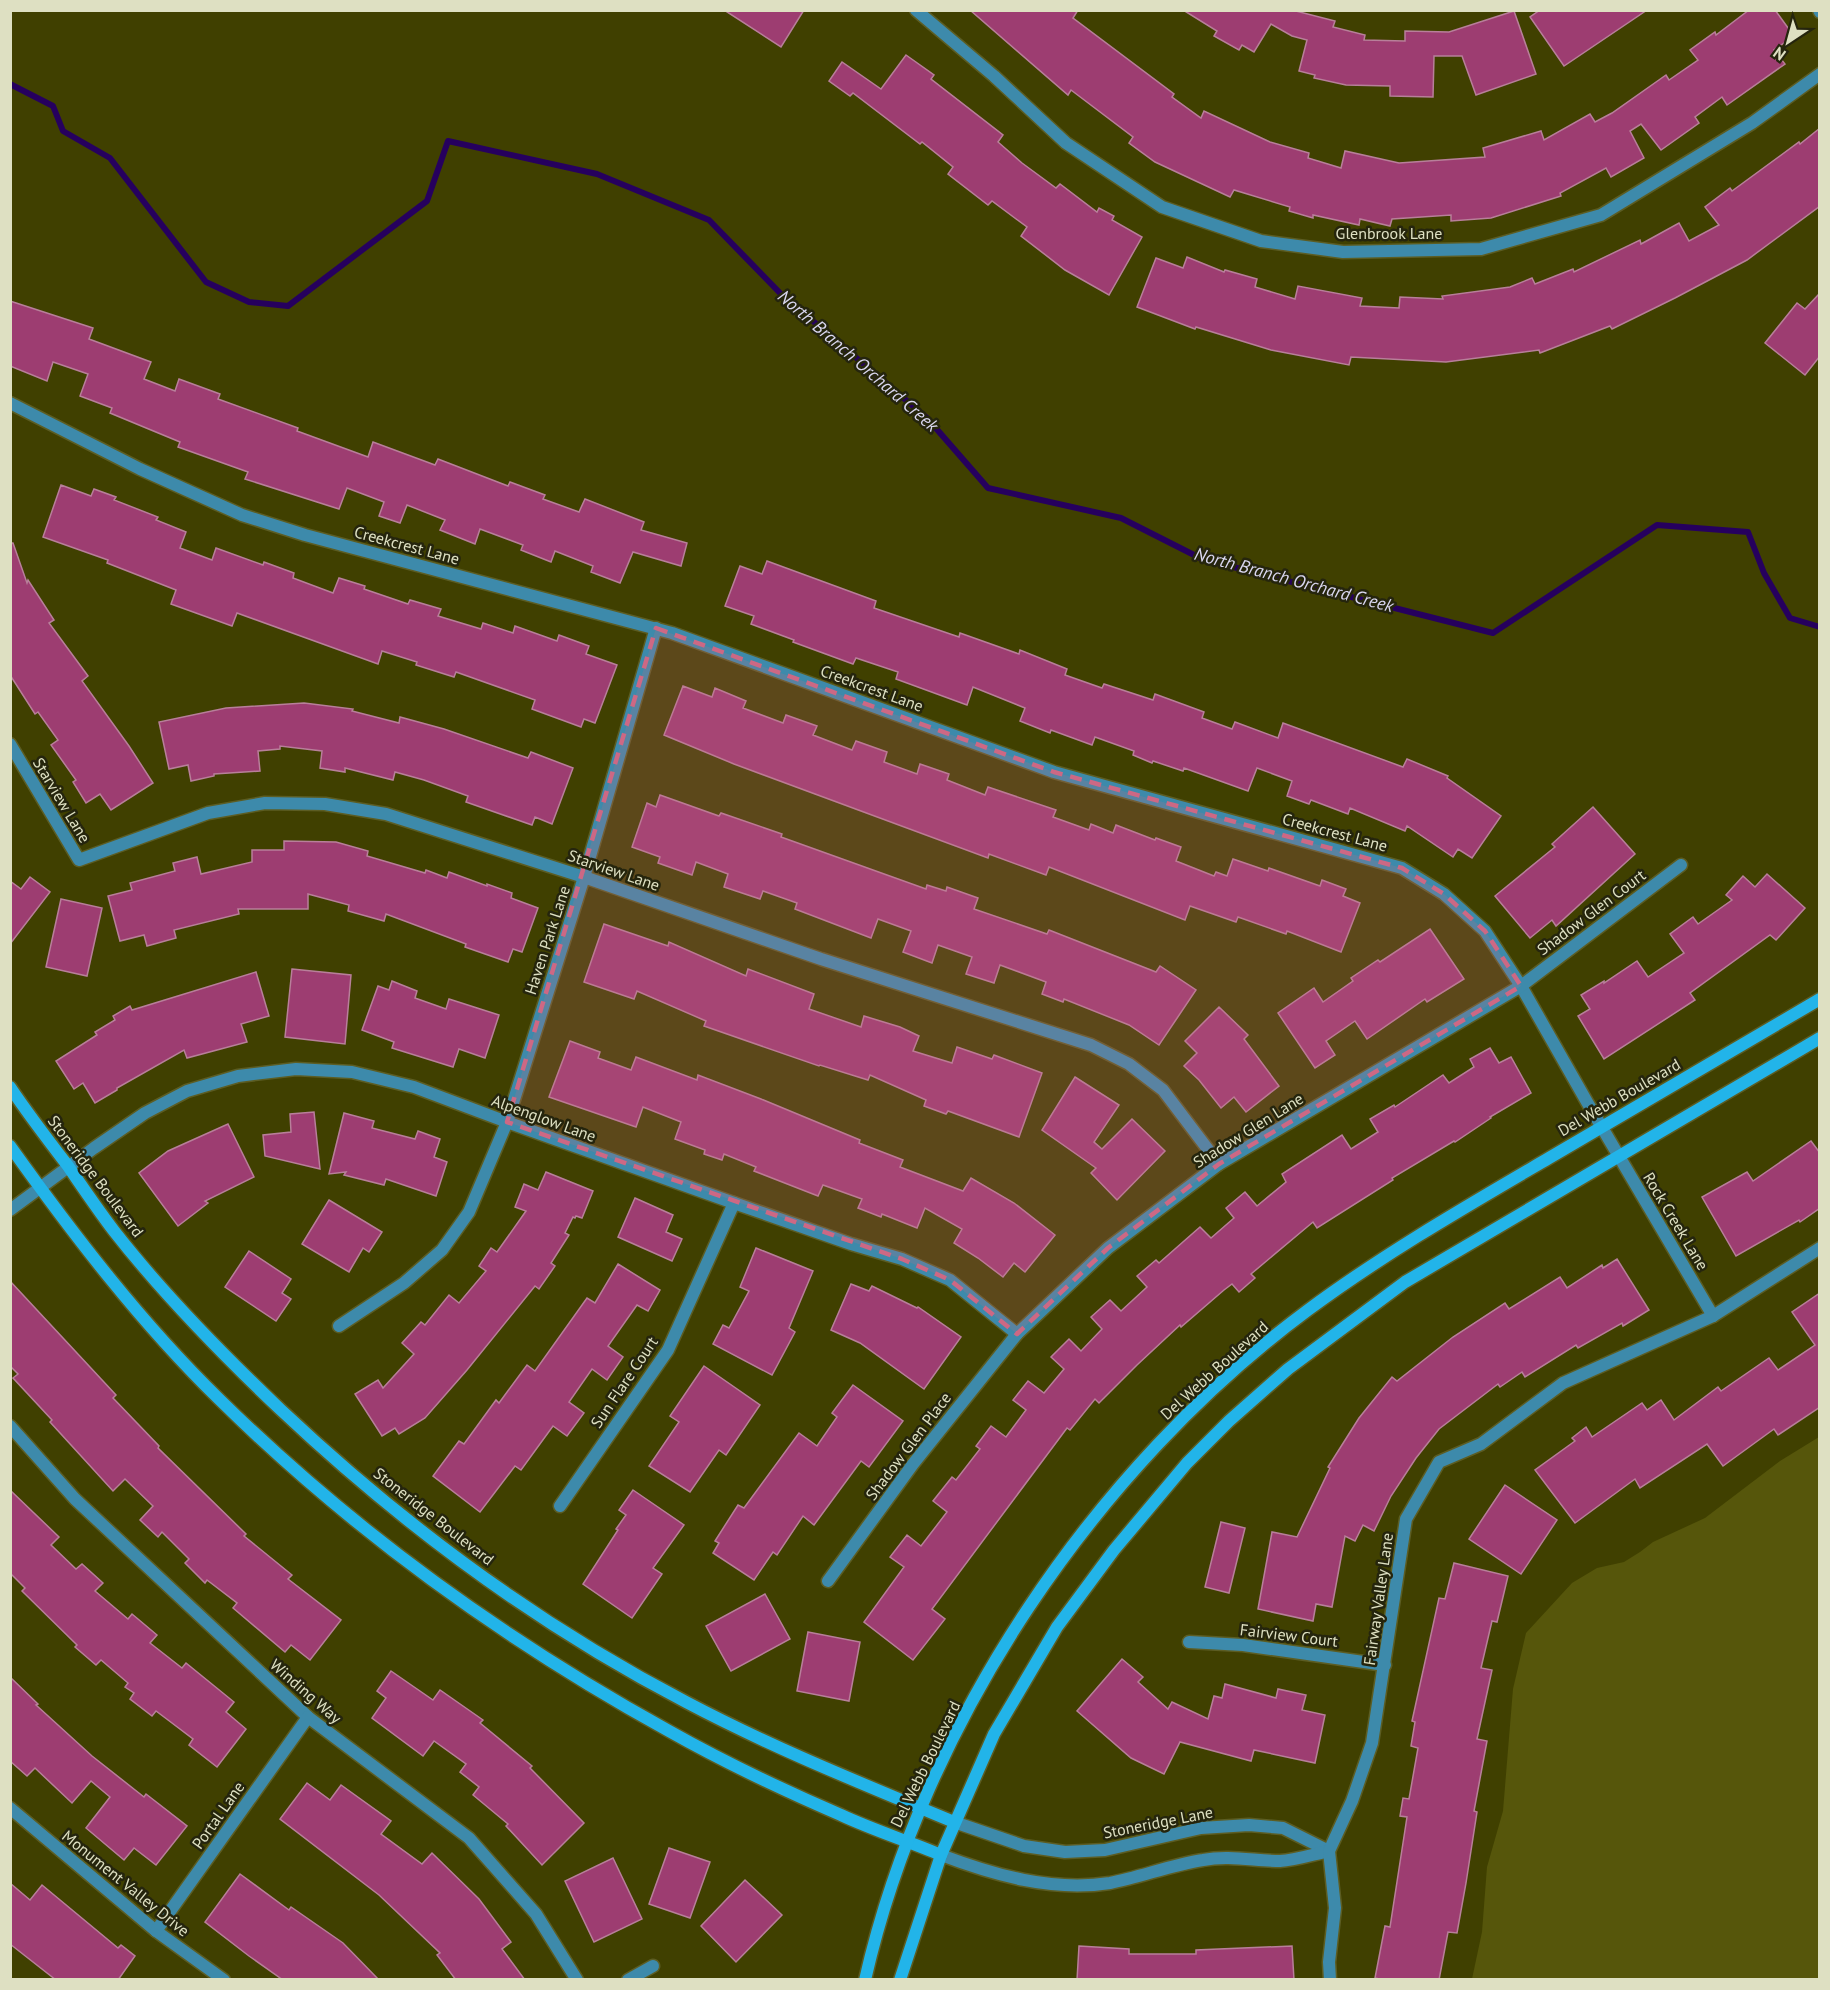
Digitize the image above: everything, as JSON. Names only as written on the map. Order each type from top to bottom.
[{"type":"street","name":"Glenbrook Lane","points":[[916,10],[1066,143],[1162,207],[1261,241],[1343,252],[1481,249],[1601,215],[1752,123],[1820,74]]},
{"type":"street","name":"Creekcrest Lane","points":[[10,403],[140,469],[242,515],[305,535],[656,628],[1053,772],[1402,868],[1444,894],[1485,932],[1521,986],[1610,1142]]},
{"type":"street","name":"Haven Park Lane","points":[[339,1326],[404,1283],[442,1250],[469,1212],[507,1122],[584,877],[656,628]]},
{"type":"street","name":"Starview Lane","points":[[10,744],[79,860],[208,813],[266,803],[325,804],[386,814],[1091,1045],[1129,1064],[1163,1090],[1219,1164]]},
{"type":"street","name":"Shadow Glen Court","points":[[1521,986],[1681,865]]},
{"type":"street","name":"Shadow Glen Lane","points":[[1017,1334],[1108,1248],[1219,1164],[1521,986]]},
{"type":"street","name":"Del Webb Boulevard","points":[[865,1980],[886,1899],[906,1841],[919,1808],[963,1718],[1028,1609],[1087,1528],[1161,1441],[1234,1370],[1331,1293],[1452,1215],[1820,999]]},
{"type":"street","points":[[900,1980],[941,1855],[994,1734],[1057,1627],[1114,1550],[1187,1463],[1229,1421],[1288,1369],[1414,1276],[1820,1038]]},
{"type":"street","name":"Alpenglow Lane","points":[[10,1210],[145,1113],[187,1091],[238,1076],[296,1069],[352,1072],[414,1087],[734,1203],[851,1244],[902,1259],[950,1280],[1017,1334]]},
{"type":"street","name":"Stoneridge Boulevard","points":[[10,1087],[130,1249],[176,1304],[241,1372],[308,1435],[449,1552],[526,1606],[604,1656],[684,1702],[772,1746],[954,1822]]},
{"type":"street","name":"Rock Creek Lane","points":[[1610,1142],[1713,1316]]},
{"type":"street","points":[[10,1146],[91,1253],[153,1328],[218,1398],[286,1462],[358,1523],[509,1633],[670,1732],[842,1816],[981,1870],[1018,1880],[1064,1885],[1109,1883],[1204,1859],[1248,1858],[1281,1861],[1329,1851],[1335,1908],[1329,1962],[1330,1980]]},
{"type":"street","name":"Sun Flare Court","points":[[560,1506],[668,1350],[734,1203]]},
{"type":"street","name":"Fairway Valley Lane","points":[[1329,1851],[1352,1800],[1372,1743],[1406,1519],[1439,1462],[1481,1444],[1563,1383],[1713,1316],[1820,1248]]},
{"type":"street","name":"Shadow Glen Place","points":[[828,1581],[913,1464],[1017,1334]]},
{"type":"street","name":"Winding Way","points":[[10,1426],[75,1499],[308,1717],[469,1838],[536,1914],[577,1980]]},
{"type":"street","name":"Fairview Court","points":[[1189,1642],[1243,1645],[1385,1665]]},
{"type":"street","name":"Portal Lane","points":[[156,1931],[308,1717]]},
{"type":"street","name":"Monument Valley Drive","points":[[10,1808],[156,1931],[224,1980]]},
{"type":"street","name":"Stoneridge Lane","points":[[954,1822],[1024,1846],[1065,1852],[1106,1850],[1201,1828],[1249,1825],[1283,1828],[1329,1851]]},
{"type":"street","points":[[628,1980],[653,1966]]},
{"type":"highlighted area","points":[[656,628],[1054,772],[1402,868],[1444,894],[1485,931],[1521,986],[1219,1164],[1108,1248],[1017,1334],[950,1280],[902,1259],[507,1122]]},
{"type":"shaded area","points":[[1819,1437],[1819,1979],[1472,1979],[1482,1932],[1487,1867],[1503,1811],[1513,1689],[1526,1633],[1572,1583],[1597,1568],[1624,1562],[1653,1542],[1705,1518],[1780,1461]]},
{"type":"building","points":[[724,10],[804,10],[781,47]]},
{"type":"building","points":[[970,10],[1078,10],[1073,18],[1174,94],[1172,97],[1201,118],[1204,111],[1270,142],[1309,153],[1308,158],[1341,168],[1345,151],[1399,163],[1485,157],[1483,148],[1541,131],[1544,140],[1590,114],[1595,122],[1612,113],[1666,75],[1669,80],[1698,60],[1690,50],[1715,32],[1716,35],[1749,10],[1775,10],[1794,36],[1774,50],[1785,64],[1727,105],[1722,97],[1695,117],[1699,123],[1661,150],[1641,124],[1630,131],[1644,158],[1611,177],[1606,168],[1560,193],[1561,196],[1491,218],[1451,221],[1451,215],[1392,219],[1390,226],[1360,219],[1359,225],[1313,215],[1313,218],[1289,211],[1290,207],[1234,190],[1230,197],[1155,162],[1129,143],[1133,137],[1071,90],[1068,95]]},
{"type":"building","points":[[1183,10],[1292,10],[1335,21],[1333,27],[1365,35],[1364,40],[1405,41],[1405,31],[1449,32],[1514,11],[1536,74],[1476,95],[1462,56],[1434,56],[1433,97],[1390,96],[1390,86],[1346,85],[1314,78],[1315,75],[1299,71],[1307,40],[1292,36],[1271,24],[1254,52],[1242,45],[1239,50],[1214,36],[1217,31]]},
{"type":"building","points":[[1540,10],[1647,10],[1564,66],[1530,17]]},
{"type":"building","points":[[906,55],[934,75],[931,79],[1003,135],[998,142],[1022,163],[1056,188],[1060,184],[1097,212],[1099,208],[1114,216],[1112,220],[1142,237],[1109,295],[1065,270],[1021,236],[1027,227],[992,201],[988,205],[948,174],[953,167],[922,142],[920,144],[853,93],[850,96],[829,81],[842,62],[881,89]]},
{"type":"building","points":[[1820,128],[1820,206],[1747,260],[1675,298],[1612,329],[1610,326],[1540,353],[1539,350],[1446,362],[1351,357],[1349,365],[1271,350],[1196,327],[1195,329],[1137,307],[1156,258],[1183,268],[1187,257],[1224,272],[1225,270],[1257,279],[1255,287],[1295,299],[1298,286],[1362,298],[1360,306],[1399,308],[1400,297],[1443,299],[1442,296],[1510,287],[1532,278],[1535,284],[1573,269],[1574,272],[1640,240],[1641,244],[1679,223],[1689,241],[1719,225],[1705,207],[1730,188],[1732,191]]},
{"type":"building","points":[[1820,293],[1820,356],[1805,375],[1765,343],[1797,303],[1805,309]]},
{"type":"building","points":[[10,301],[93,328],[89,339],[151,362],[144,379],[175,391],[179,379],[220,394],[218,399],[298,428],[297,431],[368,457],[373,442],[435,465],[438,459],[508,486],[510,482],[545,495],[543,499],[579,512],[585,499],[644,522],[641,530],[687,543],[681,566],[633,552],[620,583],[591,572],[593,566],[555,551],[551,562],[521,550],[523,545],[480,529],[475,544],[440,530],[445,520],[407,505],[400,523],[379,516],[384,502],[347,488],[339,509],[245,479],[248,472],[178,447],[180,442],[110,413],[112,408],[80,396],[88,374],[53,362],[47,381],[10,366]]},
{"type":"building","points":[[61,485],[91,496],[94,489],[116,497],[114,500],[158,517],[156,520],[186,532],[180,548],[212,560],[216,548],[263,565],[264,562],[294,573],[293,578],[333,593],[339,578],[408,604],[410,600],[441,609],[438,616],[481,629],[483,623],[513,633],[515,626],[557,641],[559,635],[589,646],[586,654],[617,665],[595,723],[584,719],[581,727],[532,709],[535,700],[456,672],[454,677],[416,665],[417,662],[382,651],[378,664],[237,613],[232,626],[171,604],[176,590],[107,563],[108,560],[43,537]]},
{"type":"building","points":[[10,543],[13,543],[27,583],[28,580],[54,620],[49,623],[88,676],[82,681],[153,783],[111,810],[100,794],[86,803],[73,782],[76,780],[51,745],[58,740],[38,712],[35,714],[10,675]]},
{"type":"building","points":[[767,561],[876,601],[874,608],[959,637],[960,633],[1019,654],[1020,650],[1067,669],[1065,675],[1102,688],[1104,684],[1153,700],[1155,694],[1204,712],[1202,718],[1232,729],[1235,722],[1278,738],[1283,723],[1403,767],[1407,759],[1448,776],[1447,778],[1501,816],[1472,858],[1458,849],[1453,857],[1407,826],[1405,831],[1350,808],[1348,814],[1311,800],[1309,804],[1287,796],[1292,781],[1257,768],[1248,791],[1184,768],[1183,771],[1153,761],[1152,763],[1133,755],[1134,751],[1095,737],[1092,745],[1051,730],[1050,733],[1020,721],[1025,708],[973,687],[967,705],[896,679],[898,672],[856,658],[853,664],[793,642],[794,640],[751,624],[754,616],[725,606],[740,566],[762,574]]},
{"type":"building","points":[[683,686],[712,697],[715,688],[746,701],[743,708],[783,723],[786,715],[817,726],[813,735],[852,750],[856,741],[887,752],[884,762],[917,774],[920,764],[949,774],[947,780],[985,795],[988,787],[1056,810],[1053,817],[1089,830],[1091,824],[1113,833],[1116,825],[1155,840],[1156,838],[1181,847],[1176,861],[1214,876],[1216,872],[1227,876],[1233,859],[1268,871],[1269,868],[1320,886],[1322,880],[1346,889],[1343,896],[1360,903],[1341,952],[1287,931],[1286,934],[1238,917],[1236,922],[1190,906],[1185,920],[1049,867],[1046,875],[989,854],[988,858],[734,764],[664,735]]},
{"type":"building","points":[[304,703],[353,709],[352,711],[399,723],[400,717],[444,729],[528,758],[531,752],[573,768],[552,824],[535,817],[532,825],[466,802],[468,796],[395,772],[393,780],[345,768],[345,772],[320,768],[322,751],[280,746],[280,749],[258,751],[260,771],[214,774],[214,776],[191,781],[188,765],[169,769],[159,722],[226,708]]},
{"type":"building","points":[[660,795],[719,816],[721,813],[782,834],[781,837],[926,889],[927,885],[946,891],[947,887],[978,898],[974,909],[1047,934],[1049,930],[1156,972],[1160,966],[1196,990],[1159,1045],[1129,1025],[1064,999],[1063,1002],[1042,994],[1046,982],[1000,965],[994,983],[966,974],[972,957],[938,945],[932,963],[903,952],[911,931],[878,919],[871,938],[795,909],[797,903],[763,891],[760,899],[724,887],[728,874],[696,862],[692,875],[658,863],[660,857],[632,847],[647,803],[656,807]]},
{"type":"building","points":[[1593,807],[1635,854],[1556,926],[1552,920],[1530,938],[1495,896],[1555,847],[1552,844]]},
{"type":"building","points":[[284,841],[336,842],[368,851],[367,856],[425,873],[426,870],[447,878],[449,872],[487,886],[487,884],[512,893],[511,898],[538,908],[522,952],[513,949],[508,962],[386,914],[384,921],[348,911],[349,905],[308,894],[308,909],[238,909],[239,914],[174,930],[176,938],[147,946],[144,935],[120,941],[108,896],[132,890],[130,883],[175,871],[173,863],[197,857],[201,874],[252,862],[252,850],[284,850]]},
{"type":"building","points":[[1767,874],[1805,908],[1776,940],[1770,935],[1690,993],[1695,1000],[1604,1059],[1578,1016],[1590,1009],[1581,995],[1637,961],[1648,977],[1684,953],[1670,934],[1693,917],[1698,924],[1732,900],[1726,895],[1743,876],[1755,887]]},
{"type":"building","points":[[30,877],[50,892],[10,944],[10,881],[21,889]]},
{"type":"building","points":[[61,899],[102,908],[87,976],[46,967]]},
{"type":"building","points":[[604,924],[668,946],[669,942],[746,976],[748,969],[814,994],[809,1009],[861,1027],[864,1016],[900,1027],[919,1036],[913,1051],[952,1063],[957,1047],[992,1059],[994,1055],[1042,1073],[1019,1137],[948,1111],[946,1114],[924,1106],[926,1100],[870,1075],[868,1080],[819,1066],[704,1026],[706,1021],[637,991],[634,999],[584,982]]},
{"type":"building","points":[[1430,929],[1464,979],[1427,1002],[1425,999],[1367,1039],[1355,1021],[1326,1041],[1335,1055],[1315,1068],[1278,1013],[1314,988],[1323,1002],[1353,981],[1351,978]]},
{"type":"building","points":[[292,969],[351,975],[345,1044],[285,1037]]},
{"type":"building","points":[[256,972],[269,1016],[241,1024],[247,1042],[187,1058],[184,1050],[95,1103],[83,1083],[74,1089],[56,1061],[97,1035],[95,1032],[115,1020],[113,1016],[130,1006],[132,1010]]},
{"type":"building","points":[[392,981],[417,991],[415,998],[446,1009],[449,999],[499,1015],[485,1058],[459,1049],[453,1067],[392,1048],[394,1042],[362,1030],[378,986],[389,990]]},
{"type":"building","points":[[1219,1007],[1248,1035],[1244,1039],[1279,1086],[1246,1112],[1234,1097],[1221,1108],[1199,1080],[1184,1066],[1197,1053],[1185,1041]]},
{"type":"building","points":[[570,1041],[600,1052],[598,1058],[631,1070],[636,1057],[697,1080],[698,1075],[761,1099],[903,1160],[900,1167],[963,1191],[971,1178],[1014,1203],[1055,1235],[1025,1272],[1014,1263],[1003,1277],[954,1243],[962,1229],[925,1208],[917,1228],[882,1214],[881,1217],[858,1208],[862,1199],[823,1185],[818,1196],[754,1171],[756,1167],[724,1154],[722,1160],[704,1154],[705,1150],[675,1139],[681,1122],[643,1107],[636,1127],[549,1097]]},
{"type":"building","points":[[1490,1048],[1499,1063],[1511,1057],[1531,1093],[1490,1117],[1455,1142],[1392,1178],[1393,1180],[1317,1228],[1313,1222],[1251,1274],[1255,1278],[1239,1292],[1232,1284],[1181,1327],[1180,1325],[1099,1403],[1095,1399],[1070,1430],[1067,1428],[932,1609],[945,1619],[913,1660],[864,1622],[904,1567],[890,1557],[907,1535],[921,1546],[947,1512],[933,1501],[952,1477],[956,1480],[980,1449],[976,1446],[991,1426],[1006,1437],[1026,1410],[1013,1400],[1028,1381],[1044,1393],[1064,1369],[1051,1357],[1069,1339],[1081,1351],[1102,1329],[1091,1317],[1110,1300],[1121,1311],[1147,1287],[1137,1276],[1156,1260],[1159,1263],[1200,1227],[1211,1238],[1234,1218],[1226,1208],[1245,1192],[1257,1206],[1286,1182],[1282,1174],[1342,1135],[1351,1149],[1378,1132],[1370,1119],[1394,1105],[1395,1107],[1443,1075],[1449,1083],[1474,1067],[1470,1059]]},
{"type":"building","points":[[1075,1077],[1119,1105],[1094,1142],[1102,1149],[1132,1119],[1165,1151],[1117,1200],[1091,1173],[1096,1168],[1042,1130]]},
{"type":"building","points":[[314,1112],[320,1169],[265,1156],[263,1135],[291,1132],[290,1114]]},
{"type":"building","points":[[344,1113],[374,1121],[372,1128],[415,1139],[418,1131],[440,1139],[434,1157],[447,1162],[436,1196],[386,1179],[384,1185],[344,1175],[346,1172],[329,1174]]},
{"type":"building","points":[[228,1124],[254,1177],[205,1201],[208,1203],[178,1226],[139,1173],[168,1151]]},
{"type":"building","points":[[1811,1141],[1820,1153],[1820,1208],[1800,1222],[1799,1220],[1736,1256],[1702,1197],[1747,1172],[1753,1181]]},
{"type":"building","points":[[546,1172],[593,1191],[582,1218],[573,1217],[565,1233],[569,1235],[551,1263],[555,1266],[539,1289],[535,1286],[425,1418],[399,1434],[395,1428],[382,1436],[355,1394],[378,1380],[383,1388],[414,1354],[402,1343],[421,1322],[425,1325],[449,1295],[459,1303],[486,1271],[479,1266],[491,1248],[497,1252],[526,1211],[515,1207],[524,1184],[538,1190]]},
{"type":"building","points":[[635,1198],[673,1215],[666,1232],[682,1239],[672,1261],[618,1237]]},
{"type":"building","points":[[329,1200],[382,1232],[369,1252],[363,1248],[349,1272],[302,1244]]},
{"type":"building","points":[[756,1248],[813,1271],[789,1328],[795,1332],[772,1375],[713,1344],[723,1325],[729,1328],[749,1291],[740,1287]]},
{"type":"building","points":[[249,1251],[291,1279],[282,1293],[291,1299],[276,1321],[225,1287]]},
{"type":"building","points":[[1617,1259],[1649,1310],[1623,1326],[1622,1323],[1578,1348],[1576,1345],[1525,1377],[1522,1372],[1500,1387],[1498,1384],[1439,1429],[1416,1458],[1391,1496],[1374,1531],[1363,1525],[1355,1541],[1345,1536],[1332,1607],[1316,1604],[1313,1621],[1258,1609],[1272,1532],[1297,1537],[1330,1468],[1328,1467],[1359,1418],[1392,1377],[1397,1381],[1453,1337],[1505,1303],[1509,1309],[1560,1277],[1567,1288],[1602,1265],[1603,1268]]},
{"type":"building","points":[[618,1264],[660,1290],[648,1311],[637,1305],[608,1346],[623,1357],[607,1380],[592,1369],[569,1402],[584,1413],[567,1436],[553,1426],[521,1470],[515,1466],[480,1512],[433,1476],[459,1441],[464,1444],[496,1400],[499,1403],[527,1365],[535,1371],[587,1298],[595,1303]]},
{"type":"building","points":[[10,1281],[116,1395],[113,1398],[159,1446],[158,1448],[246,1534],[244,1536],[292,1575],[288,1579],[341,1620],[310,1660],[291,1645],[285,1652],[233,1608],[237,1603],[207,1580],[205,1583],[185,1563],[189,1559],[162,1532],[158,1537],[140,1520],[153,1506],[125,1479],[113,1491],[13,1378],[18,1374],[10,1366]]},
{"type":"building","points":[[851,1284],[869,1291],[872,1286],[918,1307],[961,1337],[924,1389],[860,1343],[831,1330]]},
{"type":"building","points":[[1820,1293],[1820,1407],[1778,1435],[1774,1429],[1723,1466],[1707,1444],[1640,1488],[1635,1479],[1575,1523],[1535,1470],[1575,1441],[1572,1438],[1586,1427],[1592,1437],[1642,1403],[1647,1410],[1661,1400],[1674,1420],[1718,1387],[1721,1391],[1769,1358],[1778,1370],[1815,1345],[1792,1312]]},
{"type":"building","points":[[704,1366],[760,1405],[726,1455],[719,1450],[690,1492],[649,1466],[679,1422],[670,1416]]},
{"type":"building","points":[[853,1385],[903,1421],[869,1467],[861,1461],[814,1525],[803,1516],[777,1555],[773,1552],[754,1580],[713,1553],[719,1543],[715,1541],[738,1505],[744,1508],[799,1433],[817,1446],[837,1417],[832,1413]]},
{"type":"building","points":[[1505,1485],[1557,1520],[1521,1574],[1469,1539]]},
{"type":"building","points":[[10,1490],[59,1537],[51,1545],[76,1569],[82,1564],[103,1583],[95,1591],[128,1619],[132,1614],[157,1635],[150,1643],[182,1668],[186,1663],[234,1702],[226,1712],[246,1729],[217,1767],[189,1745],[193,1739],[156,1711],[152,1716],[130,1699],[134,1693],[125,1687],[128,1683],[101,1660],[96,1665],[75,1647],[77,1645],[22,1591],[25,1588],[10,1573]]},
{"type":"building","points":[[633,1490],[684,1525],[653,1568],[662,1574],[632,1618],[583,1584],[626,1515],[619,1510]]},
{"type":"building","points":[[1221,1522],[1245,1528],[1229,1593],[1205,1587]]},
{"type":"building","points":[[1454,1563],[1508,1576],[1497,1622],[1492,1621],[1481,1668],[1492,1670],[1477,1739],[1487,1741],[1474,1811],[1477,1812],[1466,1883],[1457,1933],[1448,1932],[1439,1980],[1384,1980],[1375,1978],[1385,1926],[1390,1927],[1407,1817],[1400,1816],[1403,1798],[1409,1799],[1418,1748],[1411,1746],[1415,1722],[1412,1721],[1439,1598],[1445,1599]]},
{"type":"building","points":[[765,1594],[790,1639],[731,1671],[706,1626]]},
{"type":"building","points":[[808,1632],[860,1642],[849,1701],[797,1691]]},
{"type":"building","points":[[1122,1659],[1143,1677],[1138,1682],[1168,1709],[1172,1702],[1208,1719],[1214,1696],[1222,1698],[1225,1684],[1276,1698],[1278,1689],[1306,1695],[1302,1710],[1325,1715],[1315,1763],[1254,1750],[1251,1761],[1180,1742],[1164,1774],[1131,1758],[1077,1711]]},
{"type":"building","points":[[391,1671],[433,1700],[440,1690],[483,1720],[480,1723],[532,1766],[530,1768],[584,1823],[542,1865],[506,1826],[508,1824],[473,1795],[479,1787],[460,1772],[466,1764],[434,1741],[423,1756],[372,1718],[386,1698],[377,1691]]},
{"type":"building","points":[[10,1677],[38,1704],[36,1705],[92,1756],[144,1797],[146,1794],[187,1826],[156,1865],[134,1848],[124,1860],[86,1828],[110,1797],[91,1781],[72,1803],[35,1768],[27,1776],[10,1761]]},
{"type":"building","points":[[307,1783],[330,1800],[341,1785],[391,1821],[381,1834],[422,1864],[432,1853],[479,1899],[511,1942],[502,1949],[525,1980],[456,1980],[437,1955],[440,1953],[379,1895],[280,1819]]},
{"type":"building","points":[[669,1848],[710,1862],[690,1918],[649,1904]]},
{"type":"building","points":[[613,1858],[642,1919],[594,1942],[565,1881]]},
{"type":"building","points":[[240,1874],[289,1910],[291,1907],[343,1943],[379,1980],[283,1980],[249,1956],[205,1922]]},
{"type":"building","points":[[745,1880],[782,1915],[736,1962],[701,1926]]},
{"type":"building","points":[[10,1883],[30,1900],[42,1885],[118,1948],[121,1945],[135,1956],[118,1980],[56,1980],[10,1944]]},
{"type":"building","points":[[1079,1946],[1129,1949],[1129,1954],[1196,1954],[1196,1950],[1292,1946],[1294,1980],[1077,1980]]},
{"type":"waterway","name":"North Branch Orchard Creek","points":[[10,84],[53,106],[63,131],[110,158],[206,282],[249,302],[288,306],[427,201],[448,141],[597,174],[709,220],[780,293],[927,418],[988,488],[1121,518],[1202,559],[1493,633],[1657,525],[1748,532],[1764,573],[1790,618],[1820,627]]}]
